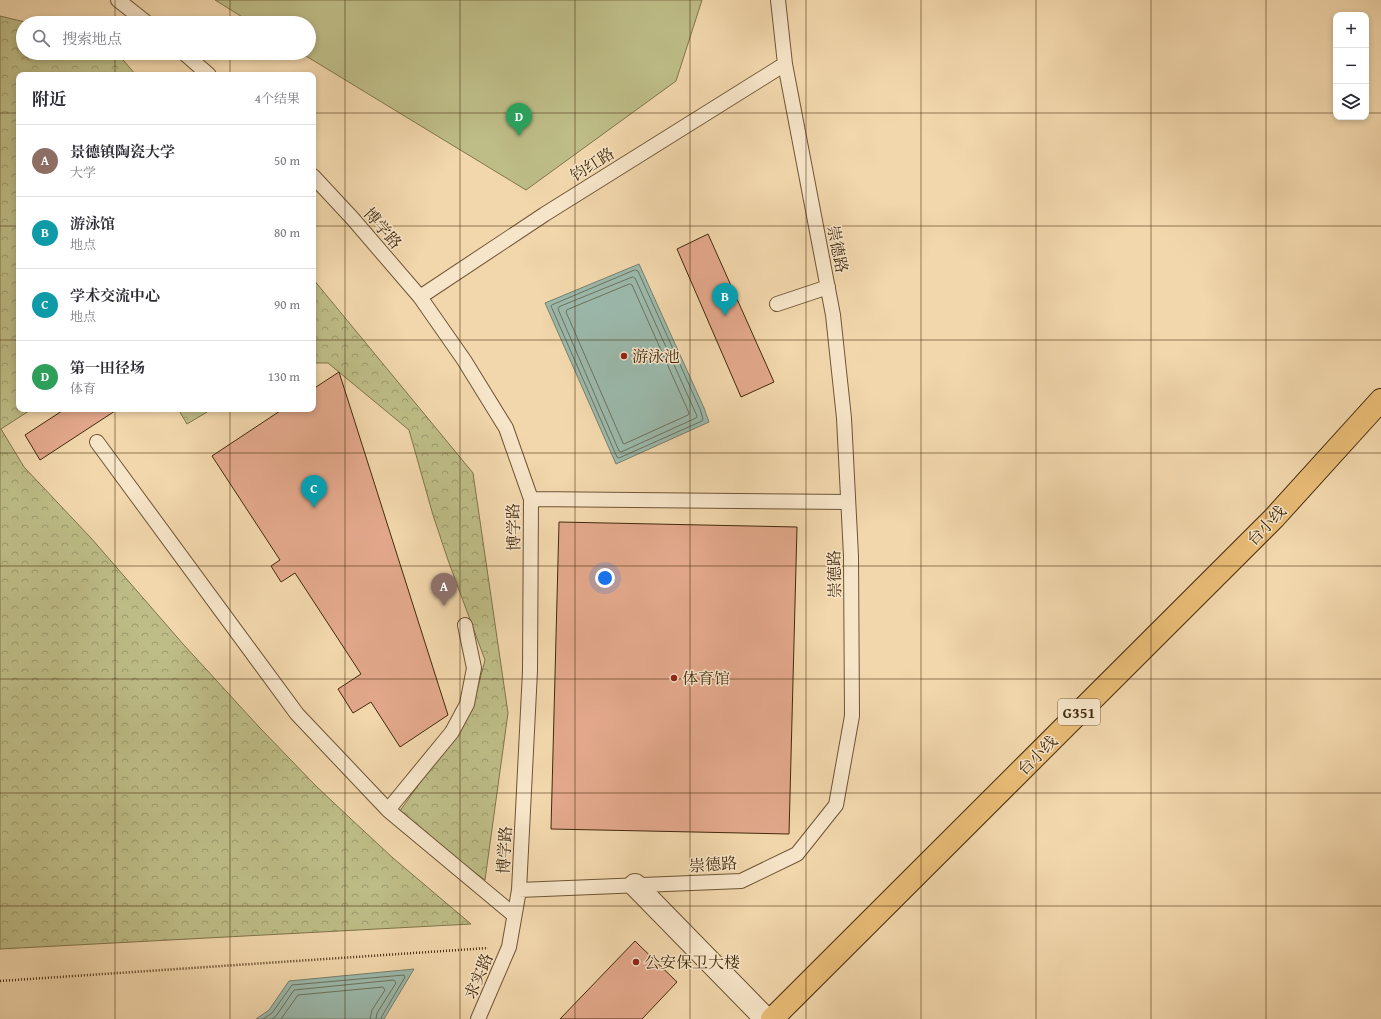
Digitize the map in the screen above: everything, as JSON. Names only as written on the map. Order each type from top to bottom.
[{"type":"highway","name":"台小线","points":[[772,1019],[1274,518],[1381,400]]},
{"type":"street","points":[[635,885],[766,1019]]},
{"type":"lane","points":[[118,0],[138,16]]},
{"type":"lane","name":"崇德路","points":[[519,890],[741,881],[796,854],[836,805],[852,716],[851,556],[844,418],[833,315],[785,64],[778,0]]},
{"type":"lane","points":[[192,60],[206,72]]},
{"type":"lane","name":"钧红路","points":[[420,297],[544,214],[785,64]]},
{"type":"lane","name":"博学路","points":[[316,179],[420,297],[464,360],[506,428],[531,499],[530,671],[519,890],[509,947]]},
{"type":"lane","points":[[777,304],[828,287]]},
{"type":"lane","points":[[97,442],[297,714],[388,810],[514,915]]},
{"type":"lane","points":[[531,499],[848,502]]},
{"type":"lane","points":[[388,810],[452,732],[467,704],[474,668],[465,625]]},
{"type":"lane","name":"求实路","points":[[478,1019],[509,947]]},
{"type":"path","points":[[0,981],[509,947]]},
{"type":"green space","points":[[215,0],[702,0],[676,81],[526,190],[312,60],[316,60],[316,16],[241,16]]},
{"type":"green space","points":[[0,16],[16,20],[16,60],[123,60],[133,72],[16,72],[16,412],[27,412],[1,429],[24,467],[91,538],[183,644],[260,728],[316,786],[351,819],[393,858],[471,924],[0,949]]},
{"type":"green space","points":[[316,283],[473,473],[508,713],[485,880],[397,815],[472,710],[485,660],[433,515],[409,430],[328,363],[316,363]]},
{"type":"green space","points":[[180,412],[207,412],[187,424]]},
{"type":"water","name":"游泳池","points":[[639,264],[709,422],[616,464],[545,303]]},
{"type":"water","points":[[414,969],[384,1019],[256,1019],[269,1010],[289,981]]},
{"type":"building","points":[[708,234],[774,382],[741,397],[677,249]]},
{"type":"building","points":[[339,372],[448,715],[400,747],[371,702],[353,713],[338,689],[361,674],[295,573],[281,582],[271,566],[280,560],[212,456],[278,412],[316,412],[316,387]]},
{"type":"building","points":[[60,412],[113,412],[40,460],[25,435]]},
{"type":"building","name":"体育馆","points":[[559,522],[797,527],[789,834],[551,829]]},
{"type":"building","name":"公安保卫大楼","points":[[635,941],[677,982],[642,1019],[560,1019]]},
{"type":"place","name":"第一田径场","points":[[519,136]]},
{"type":"place","name":"游泳馆","points":[[725,316]]},
{"type":"place","name":"游泳池","points":[[624,356]]},
{"type":"place","name":"学术交流中心","points":[[314,508]]},
{"type":"place","name":"景德镇陶瓷大学","points":[[444,606]]},
{"type":"place","name":"体育馆","points":[[674,678]]},
{"type":"place","name":"公安保卫大楼","points":[[636,962]]}]
